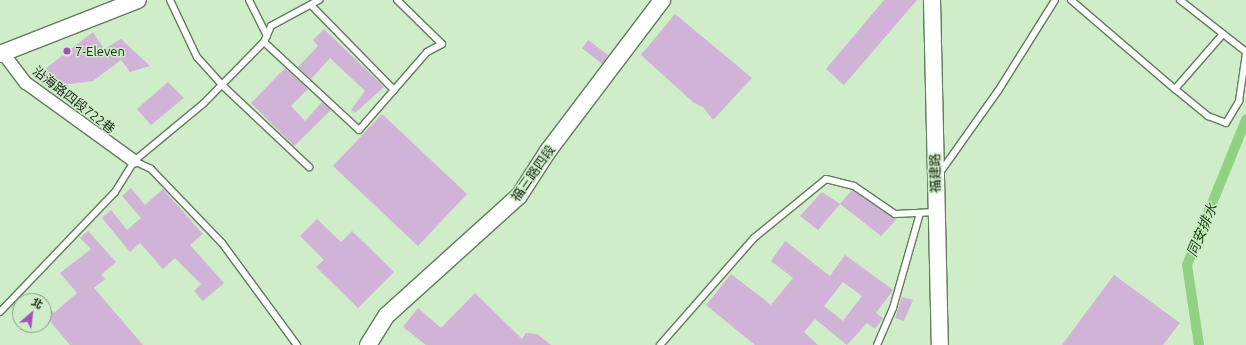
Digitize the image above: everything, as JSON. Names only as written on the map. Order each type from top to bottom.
[{"type":"street","name":"福三路四段","points":[[368,345],[386,316],[519,196],[548,151],[662,0]]},
{"type":"street","name":"福建路","points":[[932,0],[935,180],[928,212],[940,345]]},
{"type":"street","points":[[1,51],[133,1]]},
{"type":"street","name":"沿海路四段722巷","points":[[1,51],[26,83],[134,161]]},
{"type":"lane","points":[[170,0],[189,44],[222,85],[309,167]]},
{"type":"lane","points":[[249,0],[266,39],[358,130],[427,52],[442,44],[397,0]]},
{"type":"lane","points":[[0,312],[115,192],[134,161],[222,85],[266,39],[271,26],[319,0]]},
{"type":"lane","points":[[935,180],[998,91],[1055,0]]},
{"type":"lane","points":[[1071,0],[1208,116],[1226,123],[1239,101],[1246,53],[1180,0]]},
{"type":"lane","points":[[311,5],[394,90]]},
{"type":"lane","points":[[1175,89],[1223,34]]},
{"type":"lane","points":[[134,161],[151,169],[222,243],[297,345]]},
{"type":"lane","points":[[660,345],[754,238],[826,178],[854,186],[894,214],[928,212],[893,308],[877,345]]},
{"type":"building","points":[[884,0],[917,0],[844,85],[826,69]]},
{"type":"building","points":[[675,14],[752,78],[713,120],[703,107],[694,103],[641,55]]},
{"type":"building","points":[[324,29],[384,87],[355,113],[351,110],[365,91],[330,58],[311,79],[298,67],[318,46],[313,40]]},
{"type":"building","points":[[93,32],[104,49],[121,39],[150,66],[130,72],[121,60],[93,81],[46,87],[40,73]]},
{"type":"building","points":[[588,40],[608,55],[602,64],[582,48]]},
{"type":"building","points":[[285,68],[308,89],[291,106],[305,121],[322,102],[331,110],[294,146],[251,103]]},
{"type":"building","points":[[168,82],[184,98],[151,125],[137,109]]},
{"type":"building","points":[[382,114],[467,194],[418,246],[333,166]]},
{"type":"building","points":[[131,188],[145,205],[163,189],[203,234],[190,245],[224,283],[203,301],[194,291],[201,284],[175,258],[163,269],[140,243],[130,252],[102,218],[111,210],[127,230],[141,218],[122,196]]},
{"type":"building","points":[[852,190],[896,220],[881,236],[840,204]]},
{"type":"building","points":[[822,192],[840,204],[818,230],[800,216]]},
{"type":"building","points":[[317,219],[341,242],[352,231],[394,272],[358,308],[316,267],[324,260],[300,236]]},
{"type":"building","points":[[88,231],[116,262],[101,275],[105,279],[94,288],[143,345],[70,345],[52,324],[52,311],[54,313],[77,293],[60,273],[91,249],[80,238]]},
{"type":"building","points":[[785,241],[830,276],[845,255],[893,290],[876,313],[883,318],[875,329],[867,323],[847,345],[815,319],[804,332],[818,345],[755,345],[706,305],[731,274],[771,305],[793,278],[771,261]],"holes":[[[843,282],[862,296],[843,321],[824,306]]]},
{"type":"building","points":[[1114,275],[1180,323],[1163,345],[1062,345]]},
{"type":"building","points":[[475,293],[522,339],[526,333],[537,334],[551,345],[426,345],[403,327],[418,308],[441,328]]},
{"type":"building","points":[[902,297],[913,300],[904,321],[895,318]]},
{"type":"waterway","name":"同安排水","points":[[1199,345],[1187,265],[1246,120]]},
{"type":"place","name":"7-Eleven","points":[[67,51]]}]
